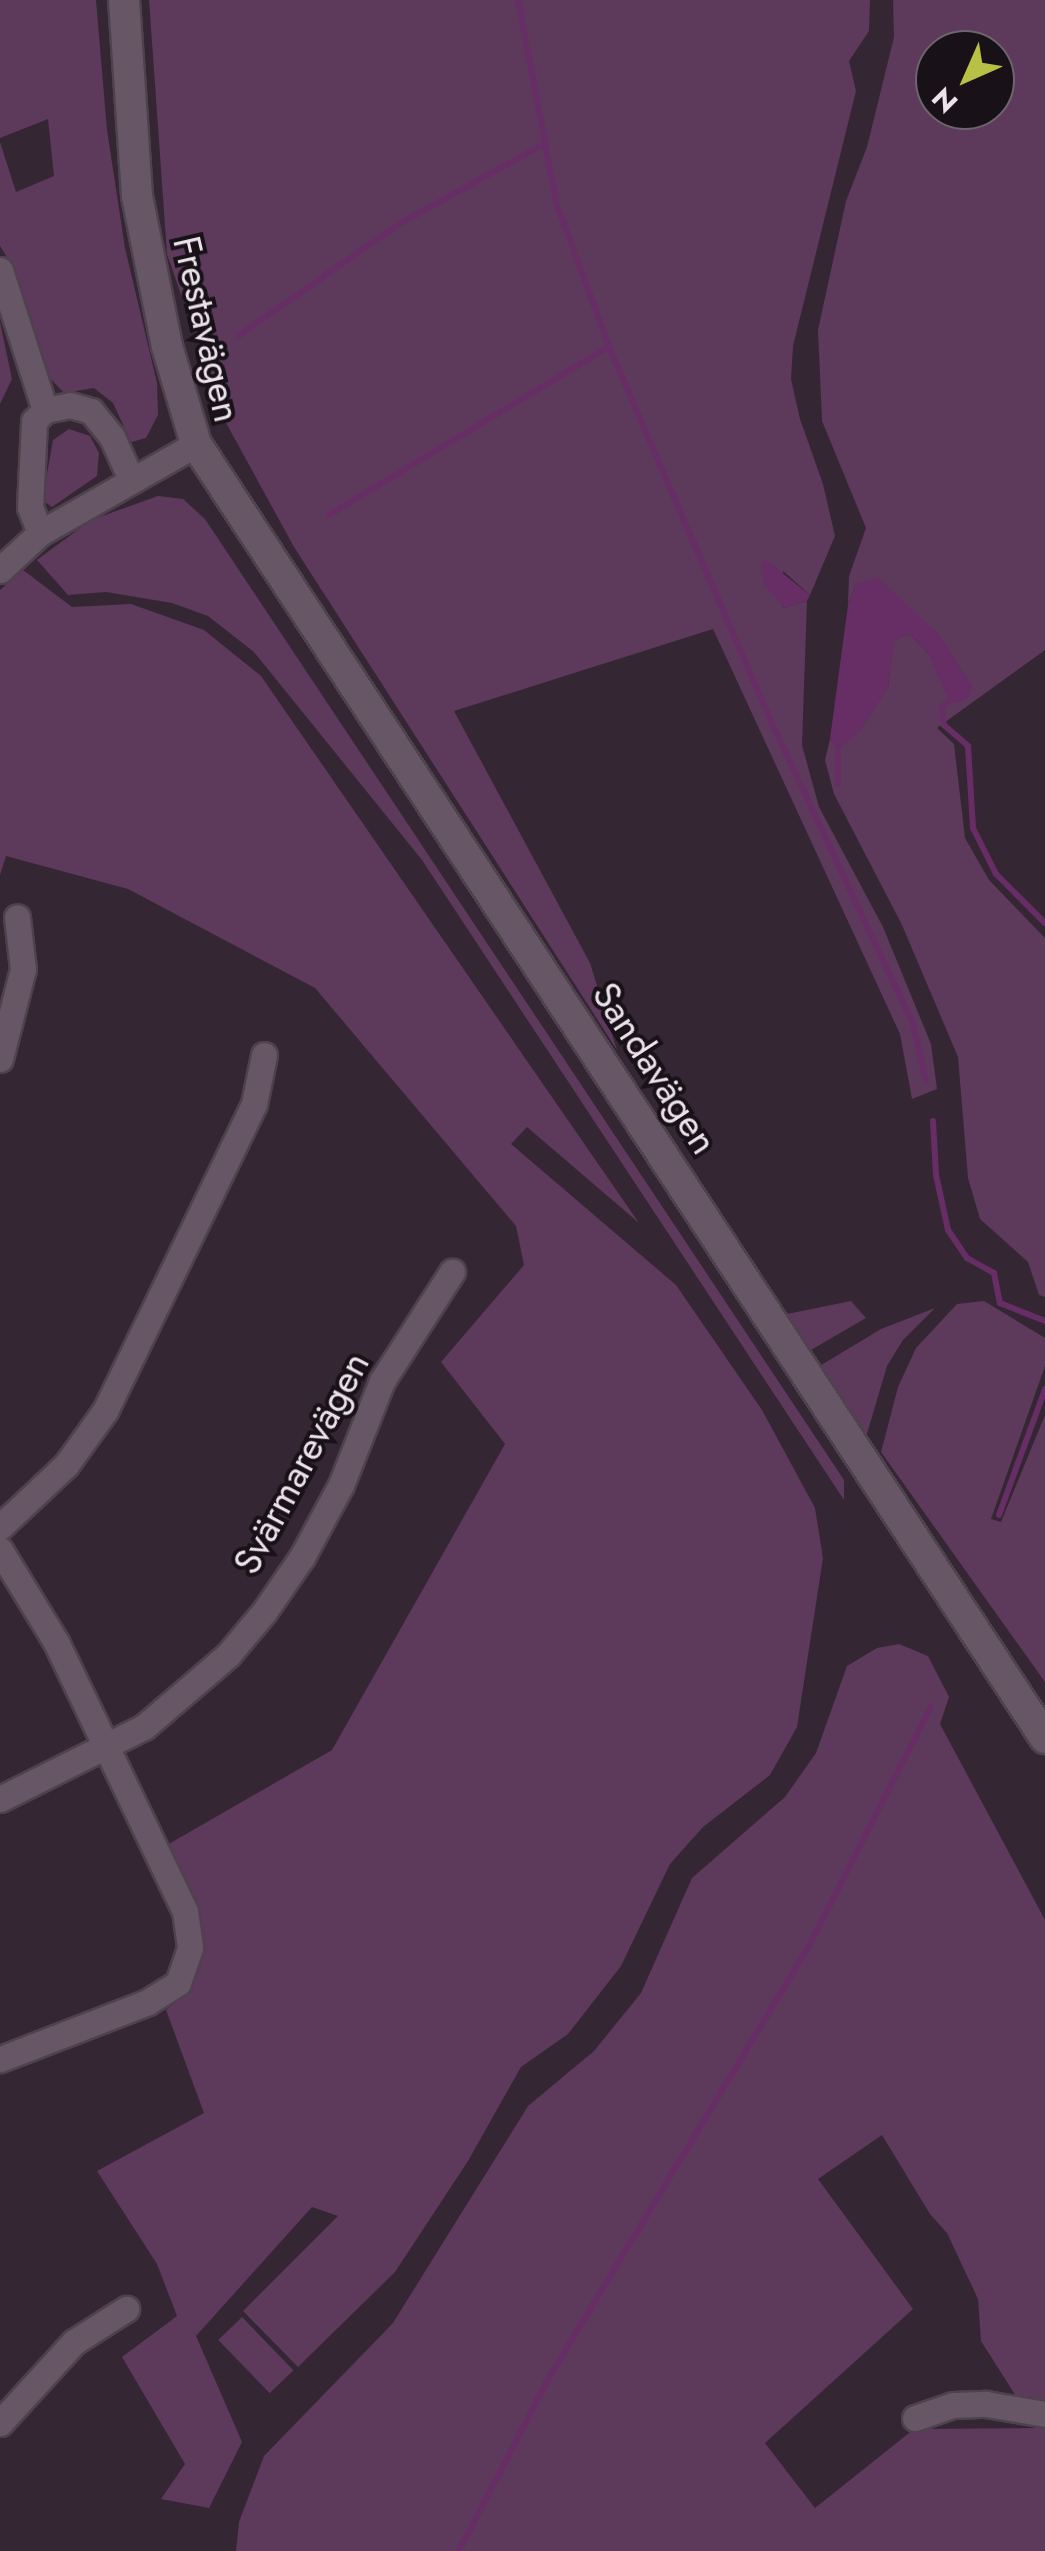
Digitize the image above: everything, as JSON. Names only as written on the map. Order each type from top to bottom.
[{"type":"street","name":"Frestavägen","points":[[0,570],[40,533],[130,478],[196,444],[168,346],[137,196],[124,0]]},
{"type":"street","points":[[0,270],[45,410]]},
{"type":"street","points":[[40,533],[30,507],[34,422],[45,410],[70,405],[91,412],[112,437],[130,478]]},
{"type":"street","name":"Sandavägen","points":[[196,444],[1045,1738]]},
{"type":"street","points":[[0,1059],[23,969],[17,916]]},
{"type":"street","points":[[0,1528],[66,1465],[105,1410],[254,1104],[264,1055]]},
{"type":"street","name":"Svärmarevägen","points":[[0,1799],[144,1727],[228,1655],[302,1557],[341,1485],[382,1381],[452,1272]]},
{"type":"street","points":[[0,1550],[56,1642],[185,1912],[190,1948],[178,1982],[148,2002],[0,2059]]},
{"type":"street","points":[[0,2423],[74,2342],[126,2309]]},
{"type":"street","points":[[914,2418],[953,2405],[986,2404],[1045,2414]]},
{"type":"shaded area","points":[[0,0],[96,0],[107,130],[125,248],[157,383],[158,415],[146,438],[131,442],[113,403],[94,388],[64,393],[46,374],[12,265],[0,246],[0,142],[16,192],[54,176],[48,119],[0,138]]},
{"type":"shaded area","points":[[149,0],[870,0],[869,31],[849,61],[856,91],[793,346],[791,379],[835,536],[810,595],[783,571],[783,608],[807,601],[802,745],[819,807],[883,927],[931,1044],[937,1089],[912,1099],[900,1034],[713,629],[454,711],[590,963],[617,1050],[294,547],[225,421],[167,254]]},
{"type":"shaded area","points":[[893,0],[1045,0],[1045,650],[937,728],[954,744],[965,838],[989,880],[1045,938],[1045,1297],[1039,1295],[1028,1262],[980,1219],[968,1178],[958,1057],[902,925],[834,794],[825,760],[830,739],[838,750],[888,687],[893,641],[910,634],[929,654],[945,682],[972,686],[856,584],[848,605],[849,576],[866,528],[822,421],[818,330],[846,201],[867,147],[894,37]]},
{"type":"shaded area","points":[[0,322],[12,379],[0,404]]},
{"type":"shaded area","points":[[69,429],[90,436],[99,453],[97,476],[52,507],[45,502],[44,491],[53,440]]},
{"type":"shaded area","points":[[158,496],[183,499],[205,519],[844,1480],[844,1500],[422,860],[254,652],[208,616],[172,603],[106,592],[68,595],[37,560],[91,520]]},
{"type":"shaded area","points":[[766,560],[810,595],[807,601],[784,608],[763,583],[761,564]]},
{"type":"shaded area","points":[[23,570],[72,607],[131,604],[204,630],[261,676],[639,1223],[527,1127],[511,1144],[676,1285],[762,1410],[815,1508],[823,1558],[797,1727],[770,1775],[703,1827],[670,1864],[621,1966],[568,2034],[521,2067],[468,2161],[395,2272],[298,2367],[243,2311],[338,2216],[312,2207],[196,2336],[242,2442],[209,2508],[161,2499],[185,2464],[122,2357],[177,2316],[157,2264],[97,2171],[204,2113],[166,2010],[191,1990],[202,1949],[167,1845],[332,1750],[505,1444],[441,1362],[524,1265],[516,1226],[315,988],[128,889],[6,856],[0,875],[0,590]]},
{"type":"shaded area","points":[[877,577],[940,636],[972,686],[968,697],[958,703],[949,701],[929,654],[910,634],[894,641],[888,687],[861,730],[838,750],[830,739],[848,605],[856,584]]},
{"type":"shaded area","points":[[851,1301],[866,1318],[811,1350],[787,1314]]},
{"type":"shaded area","points":[[984,1301],[1045,1338],[1045,1366],[991,1519],[1001,1522],[1045,1415],[1045,1682],[881,1452],[898,1387],[916,1348],[957,1304]]},
{"type":"shaded area","points":[[935,1308],[903,1340],[887,1366],[866,1437],[818,1367],[881,1329]]},
{"type":"shaded area","points":[[899,1644],[928,1656],[949,1697],[940,1724],[1045,1920],[1045,2551],[236,2551],[239,2522],[264,2456],[393,2323],[528,2106],[594,2051],[641,1993],[692,1878],[785,1797],[816,1753],[847,1666],[877,1648]],"holes":[[[882,2135],[930,2214],[947,2233],[978,2299],[981,2341],[1036,2428],[914,2429],[815,2508],[765,2443],[913,2309],[818,2179]]]},
{"type":"shaded area","points":[[242,2317],[293,2370],[270,2393],[218,2340]]},
{"type":"waterway","points":[[518,0],[556,202],[609,347],[769,717],[913,1025],[926,1081]]},
{"type":"waterway","points":[[238,336],[399,224],[542,145]]},
{"type":"waterway","points":[[329,515],[609,347]]},
{"type":"waterway","points":[[949,701],[942,707],[944,725],[968,746],[973,828],[996,874],[1045,923]]},
{"type":"waterway","points":[[838,750],[838,784]]},
{"type":"waterway","points":[[933,1121],[936,1175],[948,1230],[967,1258],[994,1273],[1000,1303],[1045,1321]]},
{"type":"waterway","points":[[999,1515],[1045,1389]]},
{"type":"waterway","points":[[459,2551],[547,2381],[809,1946],[931,1707]]}]
